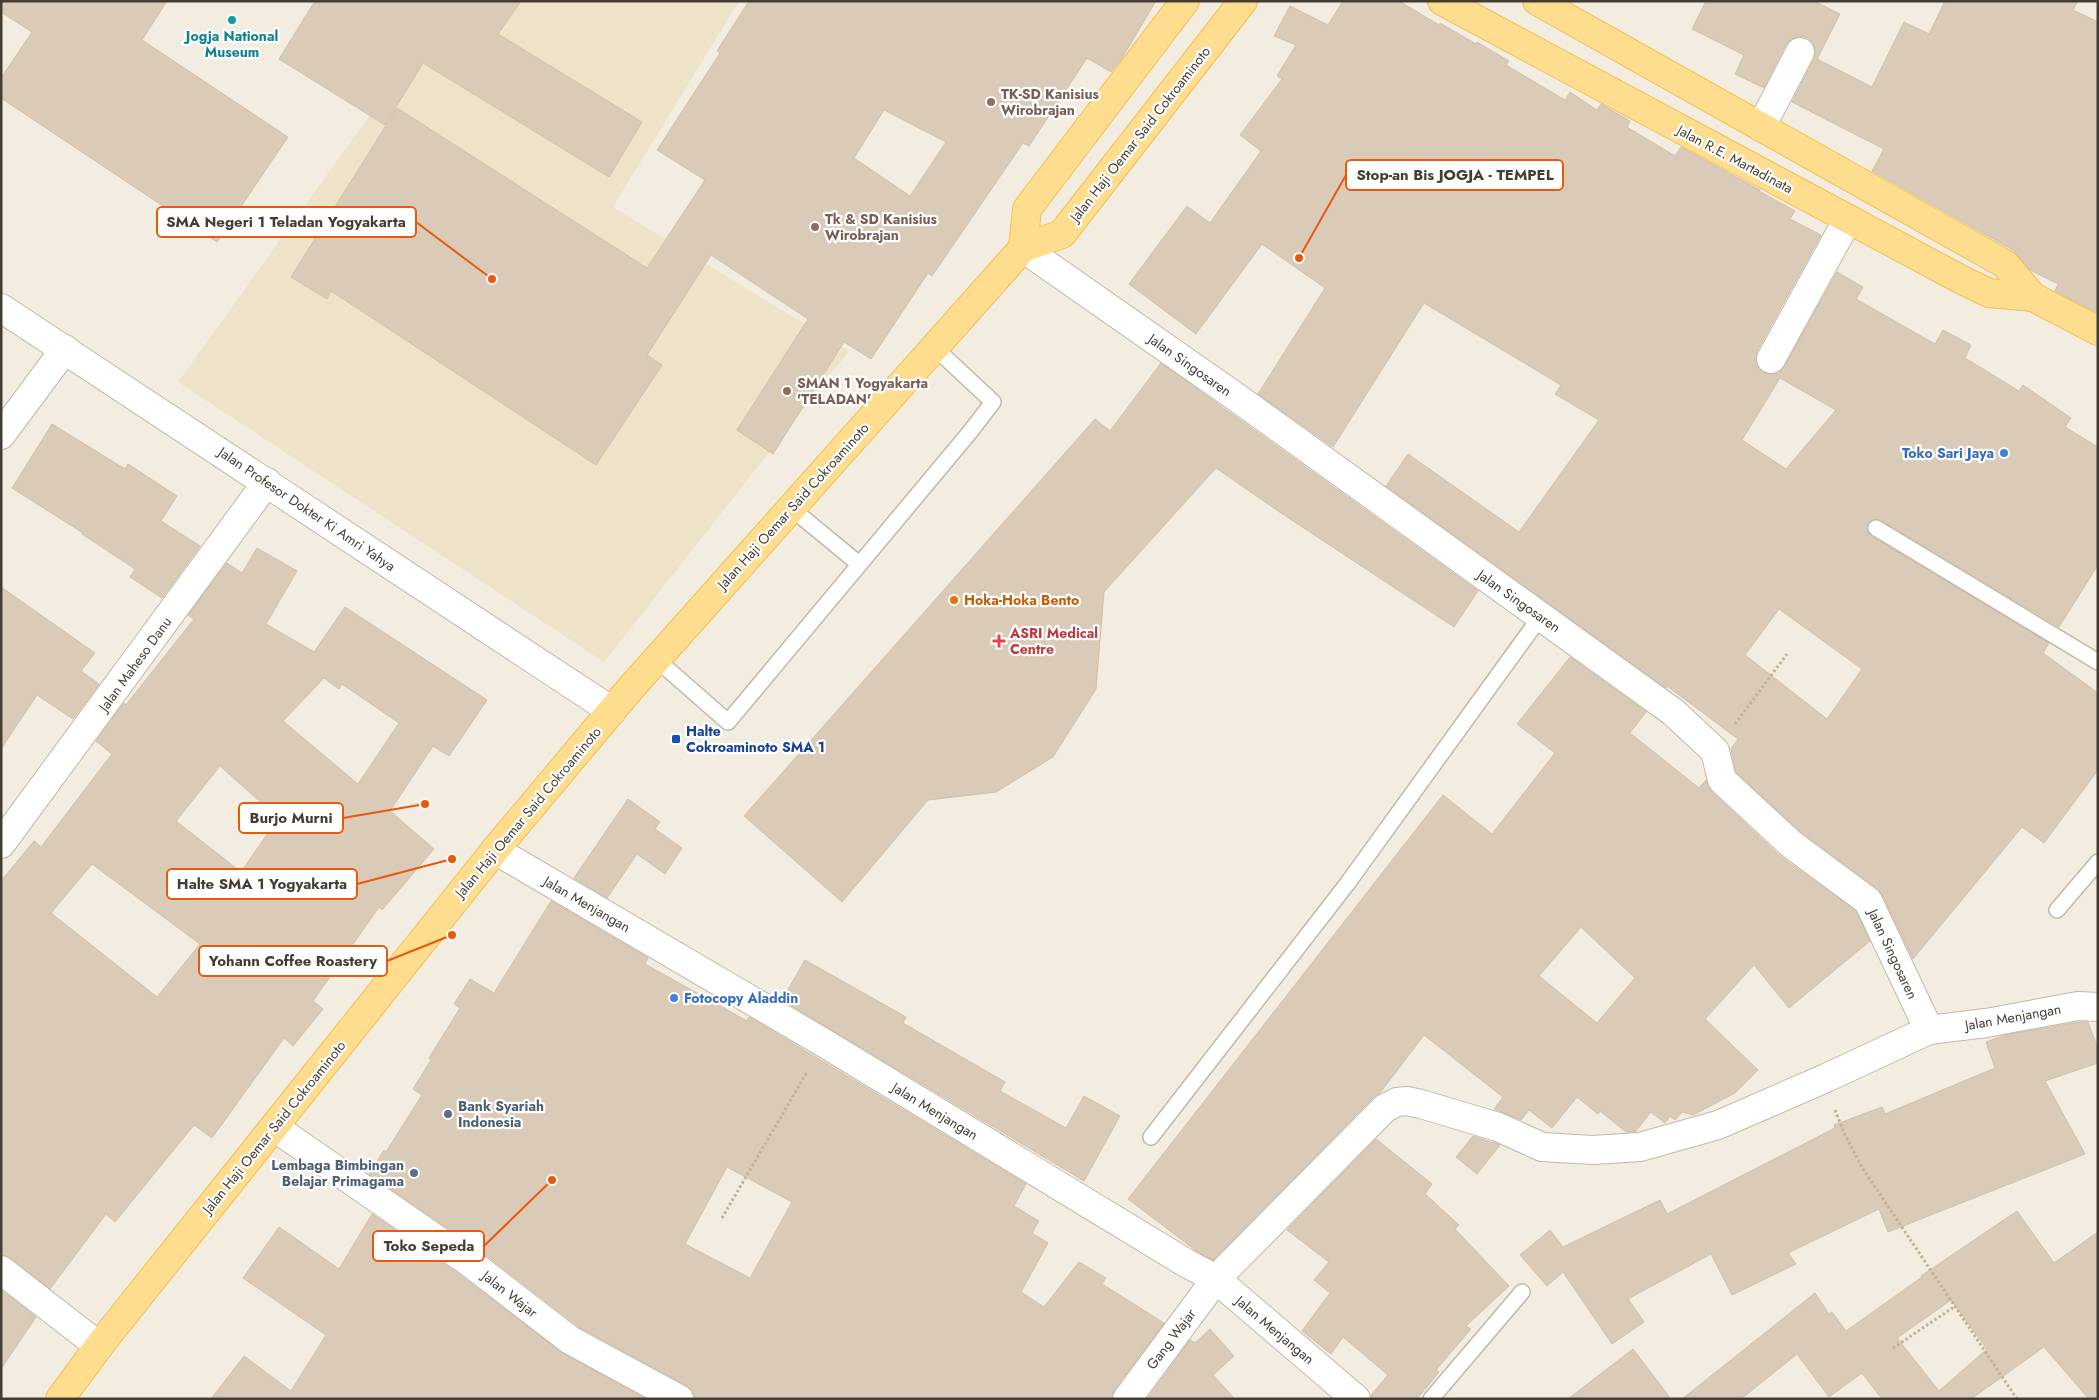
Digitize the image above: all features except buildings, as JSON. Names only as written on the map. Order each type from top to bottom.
[{"type":"main road","points":[[1023,248],[1027,209],[1186,1]]},
{"type":"main road","name":"Jalan Haji Oemar Said Cokroaminoto","points":[[60,1399],[99,1346],[495,850],[656,659],[1023,248],[1062,234],[1243,1]]},
{"type":"main road","name":"Jalan R.E. Martadinata","points":[[1442,1],[1989,293],[2033,297],[2096,326]]},
{"type":"main road","name":"Jalan R.E. Martadinata","points":[[1537,1],[2004,264],[2033,297]]},
{"type":"street","points":[[1761,127],[1800,52]]},
{"type":"street","points":[[1771,359],[1848,219]]},
{"type":"street","name":"Jalan Singosaren","points":[[1023,248],[1236,397],[1673,712],[1715,751],[1722,780],[1791,844],[1868,901],[1929,1030]]},
{"type":"street","name":"Jalan Profesor Dokter Ki Amri Yahya","points":[[1,308],[612,711]]},
{"type":"street","points":[[1,435],[65,349]]},
{"type":"street","name":"Jalan Maheso Danu","points":[[1,844],[266,482]]},
{"type":"street","name":"Jalan Menjangan","points":[[495,850],[824,1043],[1186,1264],[1216,1280],[1356,1399]]},
{"type":"street","name":"Jalan Menjangan","points":[[1826,1078],[1929,1030],[1986,1023],[2078,1006],[2098,1007]]},
{"type":"street","name":"Gang Wajar","points":[[1127,1399],[1216,1280],[1385,1108],[1396,1102],[1407,1101],[1421,1104],[1498,1127],[1542,1147],[1602,1150],[1640,1148],[1718,1125],[1826,1078]]},
{"type":"street","name":"Jalan Wajar","points":[[274,1127],[468,1262],[570,1340],[679,1399]]},
{"type":"street","points":[[1,1270],[99,1346]]},
{"type":"lane","points":[[656,659],[728,722],[993,402],[934,347]]},
{"type":"lane","points":[[791,508],[859,564]]},
{"type":"lane","points":[[1876,528],[2098,662]]},
{"type":"lane","points":[[1151,1136],[1348,884],[1541,616]]},
{"type":"lane","points":[[2057,910],[2098,862]]},
{"type":"lane","points":[[1430,1399],[1522,1292]]},
{"type":"path","points":[[1715,751],[1787,654]]},
{"type":"path","points":[[722,1218],[824,1043]]},
{"type":"path","points":[[1826,1078],[1845,1135],[1863,1170],[2017,1399]]},
{"type":"path","points":[[1893,1348],[1954,1307]]},
{"type":"shaded area","points":[[452,1],[739,1],[613,207],[849,351],[604,662],[178,382]]},
{"type":"place","name":"Jogja National Museum","points":[[232,20]]},
{"type":"place","name":"TK-SD Kanisius Wirobrajan","points":[[991,102]]},
{"type":"place","name":"Tk & SD Kanisius Wirobrajan","points":[[815,227]]},
{"type":"place","name":"Stop-an Bis JOGJA - TEMPEL","points":[[1299,258]]},
{"type":"place","name":"SMA Negeri 1 Teladan Yogyakarta","points":[[492,279]]},
{"type":"place","name":"SMAN 1 Yogyakarta 'TELADAN'","points":[[787,391]]},
{"type":"place","name":"Toko Sari Jaya","points":[[2004,453]]},
{"type":"place","name":"Hoka-Hoka Bento","points":[[954,600]]},
{"type":"place","name":"ASRI Medical Centre","points":[[999,641]]},
{"type":"place","name":"Halte Cokroaminoto SMA 1","points":[[676,739]]},
{"type":"place","name":"Burjo Murni","points":[[425,804]]},
{"type":"place","name":"Halte SMA 1 Yogyakarta","points":[[452,859]]},
{"type":"place","name":"Yohann Coffee Roastery","points":[[452,935]]},
{"type":"place","name":"Fotocopy Aladdin","points":[[674,998]]},
{"type":"place","name":"Bank Syariah Indonesia","points":[[448,1114]]},
{"type":"place","name":"Lembaga Bimbingan Belajar Primagama","points":[[414,1173]]},
{"type":"place","name":"Toko Sepeda","points":[[552,1180]]}]
